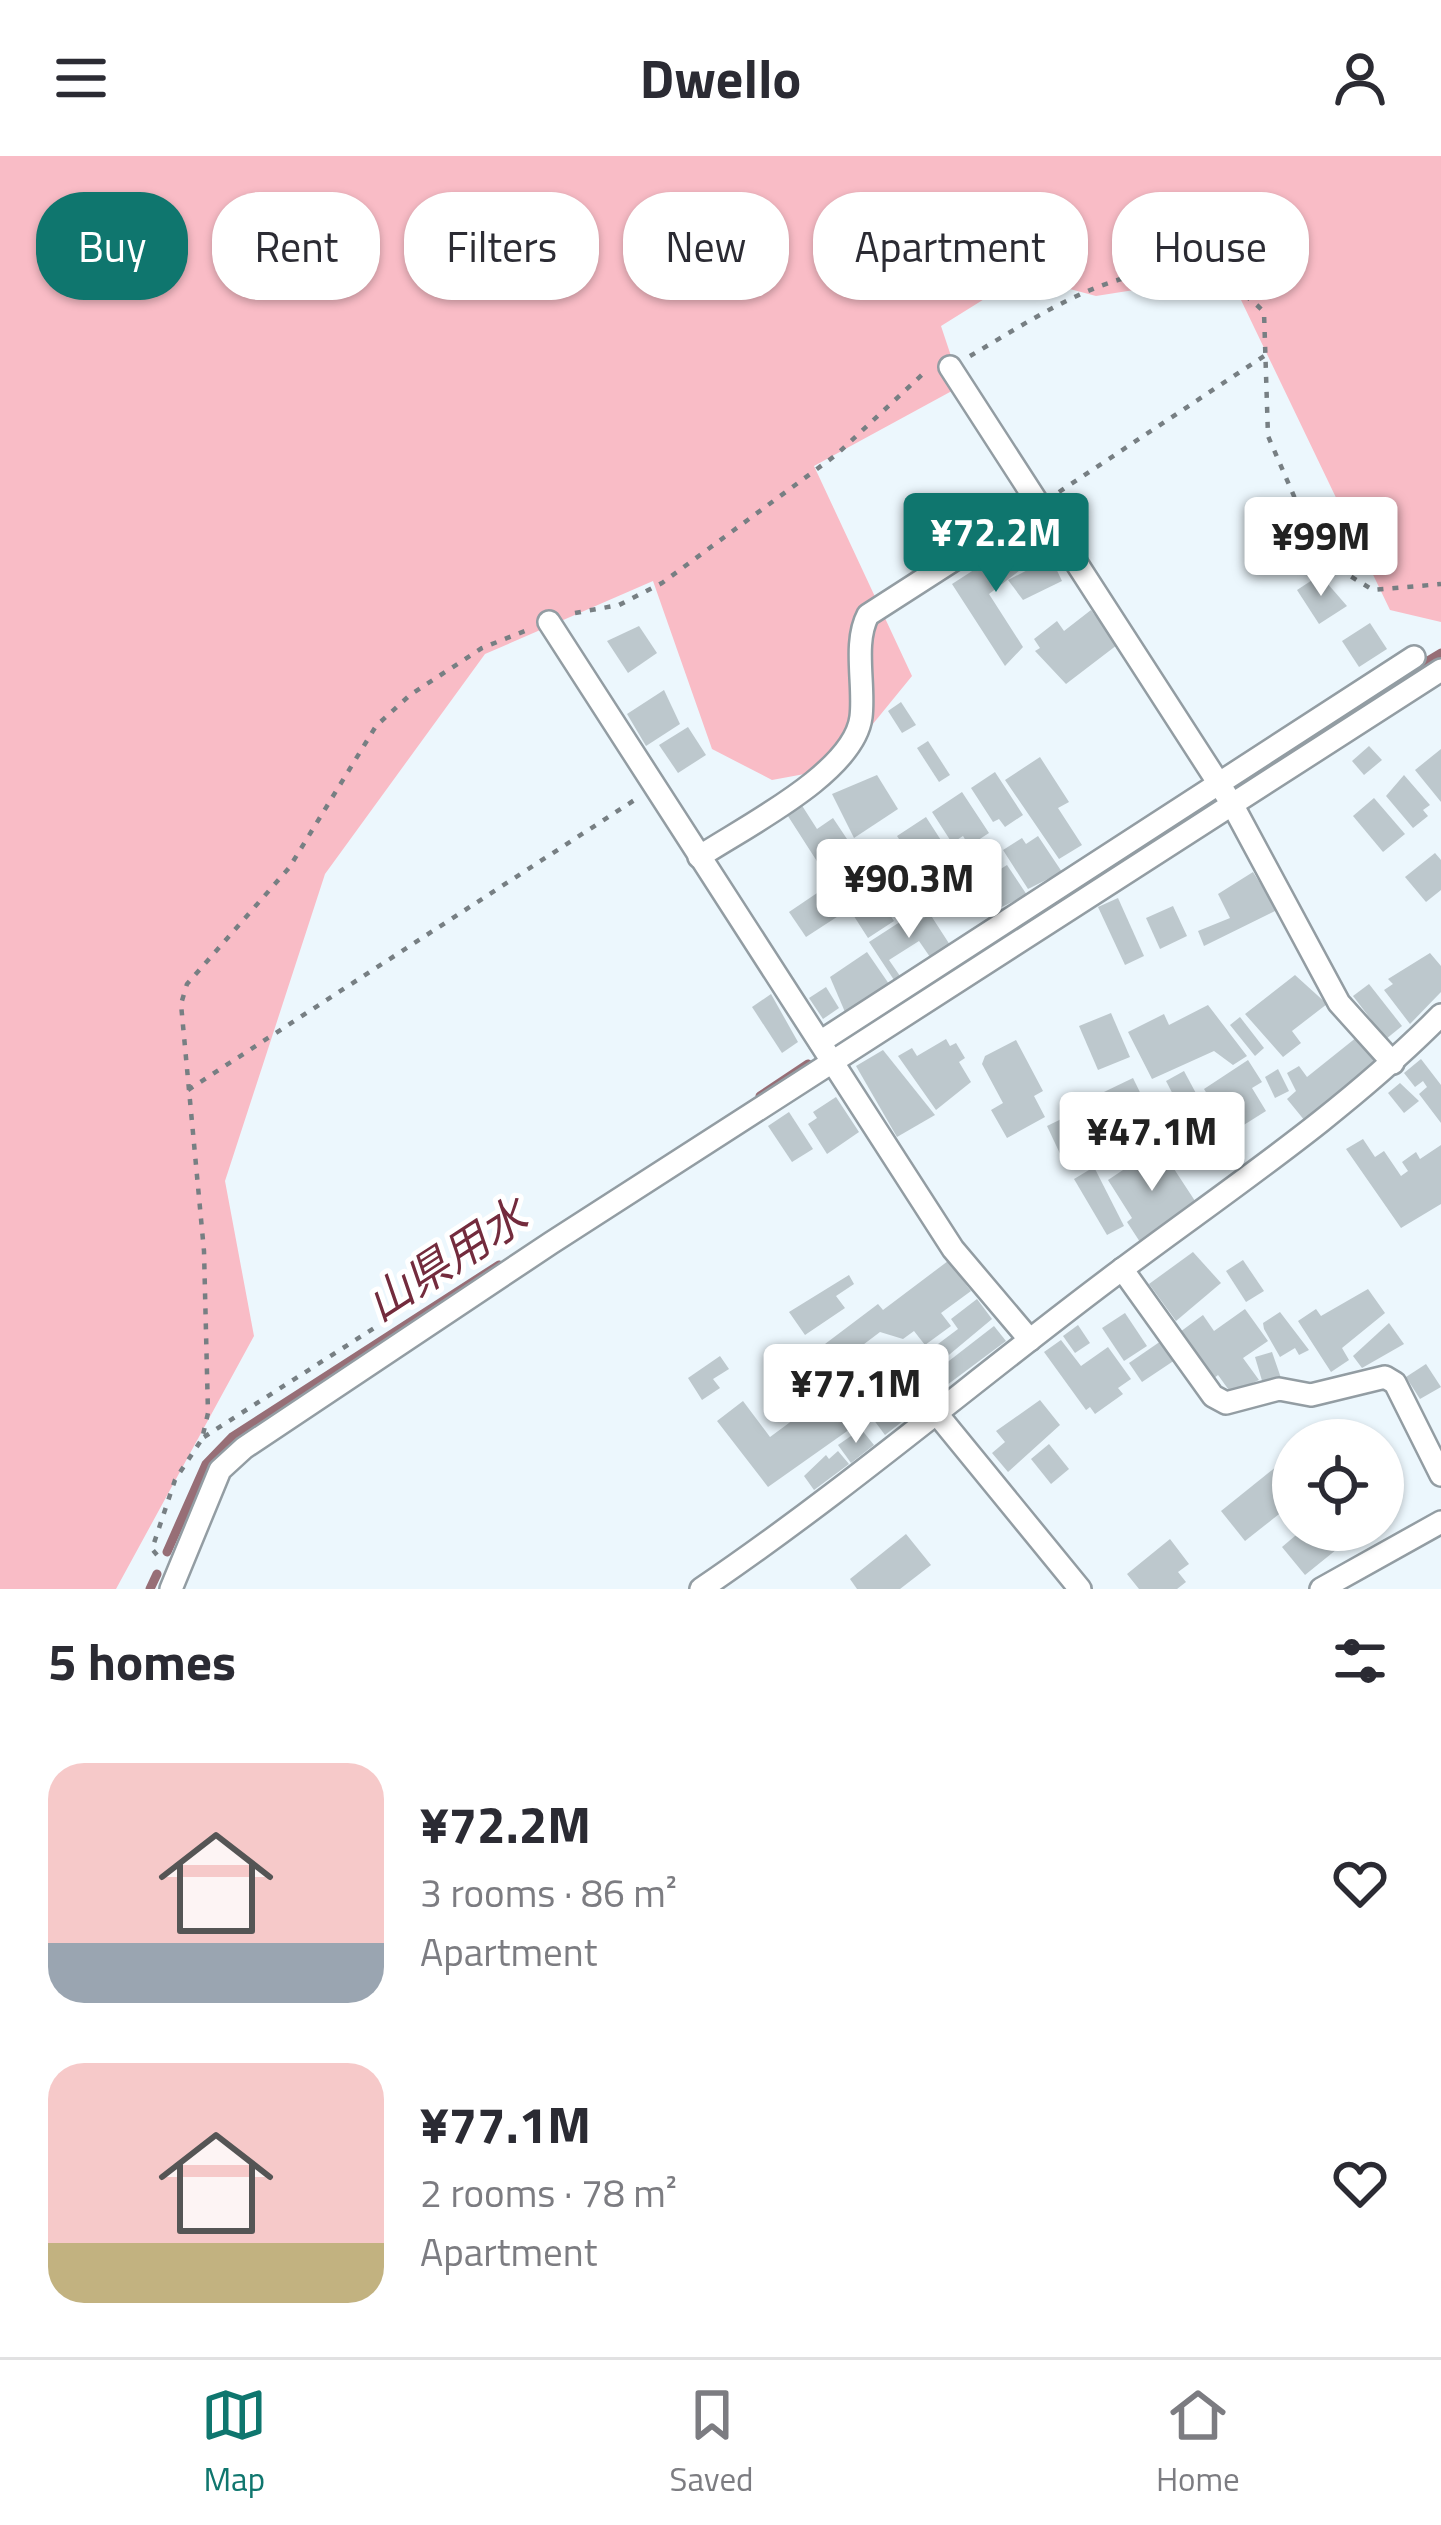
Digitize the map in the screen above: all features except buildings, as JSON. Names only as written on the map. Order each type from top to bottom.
[{"type":"street","points":[[950,367],[1232,804],[1340,1003],[1393,1063]]},
{"type":"street","points":[[699,856],[817,779],[847,751],[860,725],[865,677],[860,630],[868,615],[1039,505]]},
{"type":"street","points":[[549,622],[953,1249],[1030,1340]]},
{"type":"street","points":[[820,1042],[1414,657]]},
{"type":"street","points":[[178,1585],[220,1470],[244,1448],[551,1243],[1441,670]]},
{"type":"street","points":[[701,1589],[806,1518],[1122,1269],[1318,1127],[1441,1015]]},
{"type":"street","points":[[1122,1269],[1213,1396],[1226,1403],[1279,1389],[1311,1395],[1385,1377],[1395,1383],[1441,1475]]},
{"type":"street","points":[[937,1414],[1080,1589]]},
{"type":"street","points":[[1321,1589],[1441,1522]]},
{"type":"path","points":[[178,1585],[152,1549],[175,1480],[202,1439],[208,1413],[204,1252],[181,1004],[187,984],[289,868],[376,726],[410,694],[482,648],[549,622],[619,605],[662,583],[836,455],[921,372],[950,367],[1105,282],[1161,270],[1205,279],[1252,299],[1264,312],[1268,436],[1306,524],[1342,571],[1373,590],[1441,584]]},
{"type":"path","points":[[1039,505],[1264,356]]},
{"type":"path","points":[[188,1090],[653,788]]},
{"type":"shaded area","points":[[0,156],[1441,156],[1441,622],[1390,610],[1241,300],[1309,300],[1309,192],[1112,192],[1112,293],[1096,296],[1088,294],[1088,192],[813,192],[813,300],[983,300],[941,326],[961,386],[814,466],[912,676],[837,768],[772,780],[712,749],[653,581],[485,654],[325,874],[225,1181],[254,1336],[116,1589],[0,1589]]},
{"type":"waterway","name":"山県用水","points":[[1411,671],[1441,653]]},
{"type":"waterway","name":"山県用水","points":[[1241,782],[1301,742]]},
{"type":"waterway","name":"山県用水","points":[[838,1044],[1209,804]]},
{"type":"waterway","name":"山県用水","points":[[760,1096],[808,1064]]},
{"type":"waterway","name":"山県用水","points":[[167,1552],[206,1464],[232,1437],[499,1265]]},
{"type":"waterway","name":"山県用水","points":[[150,1589],[157,1574]]}]
